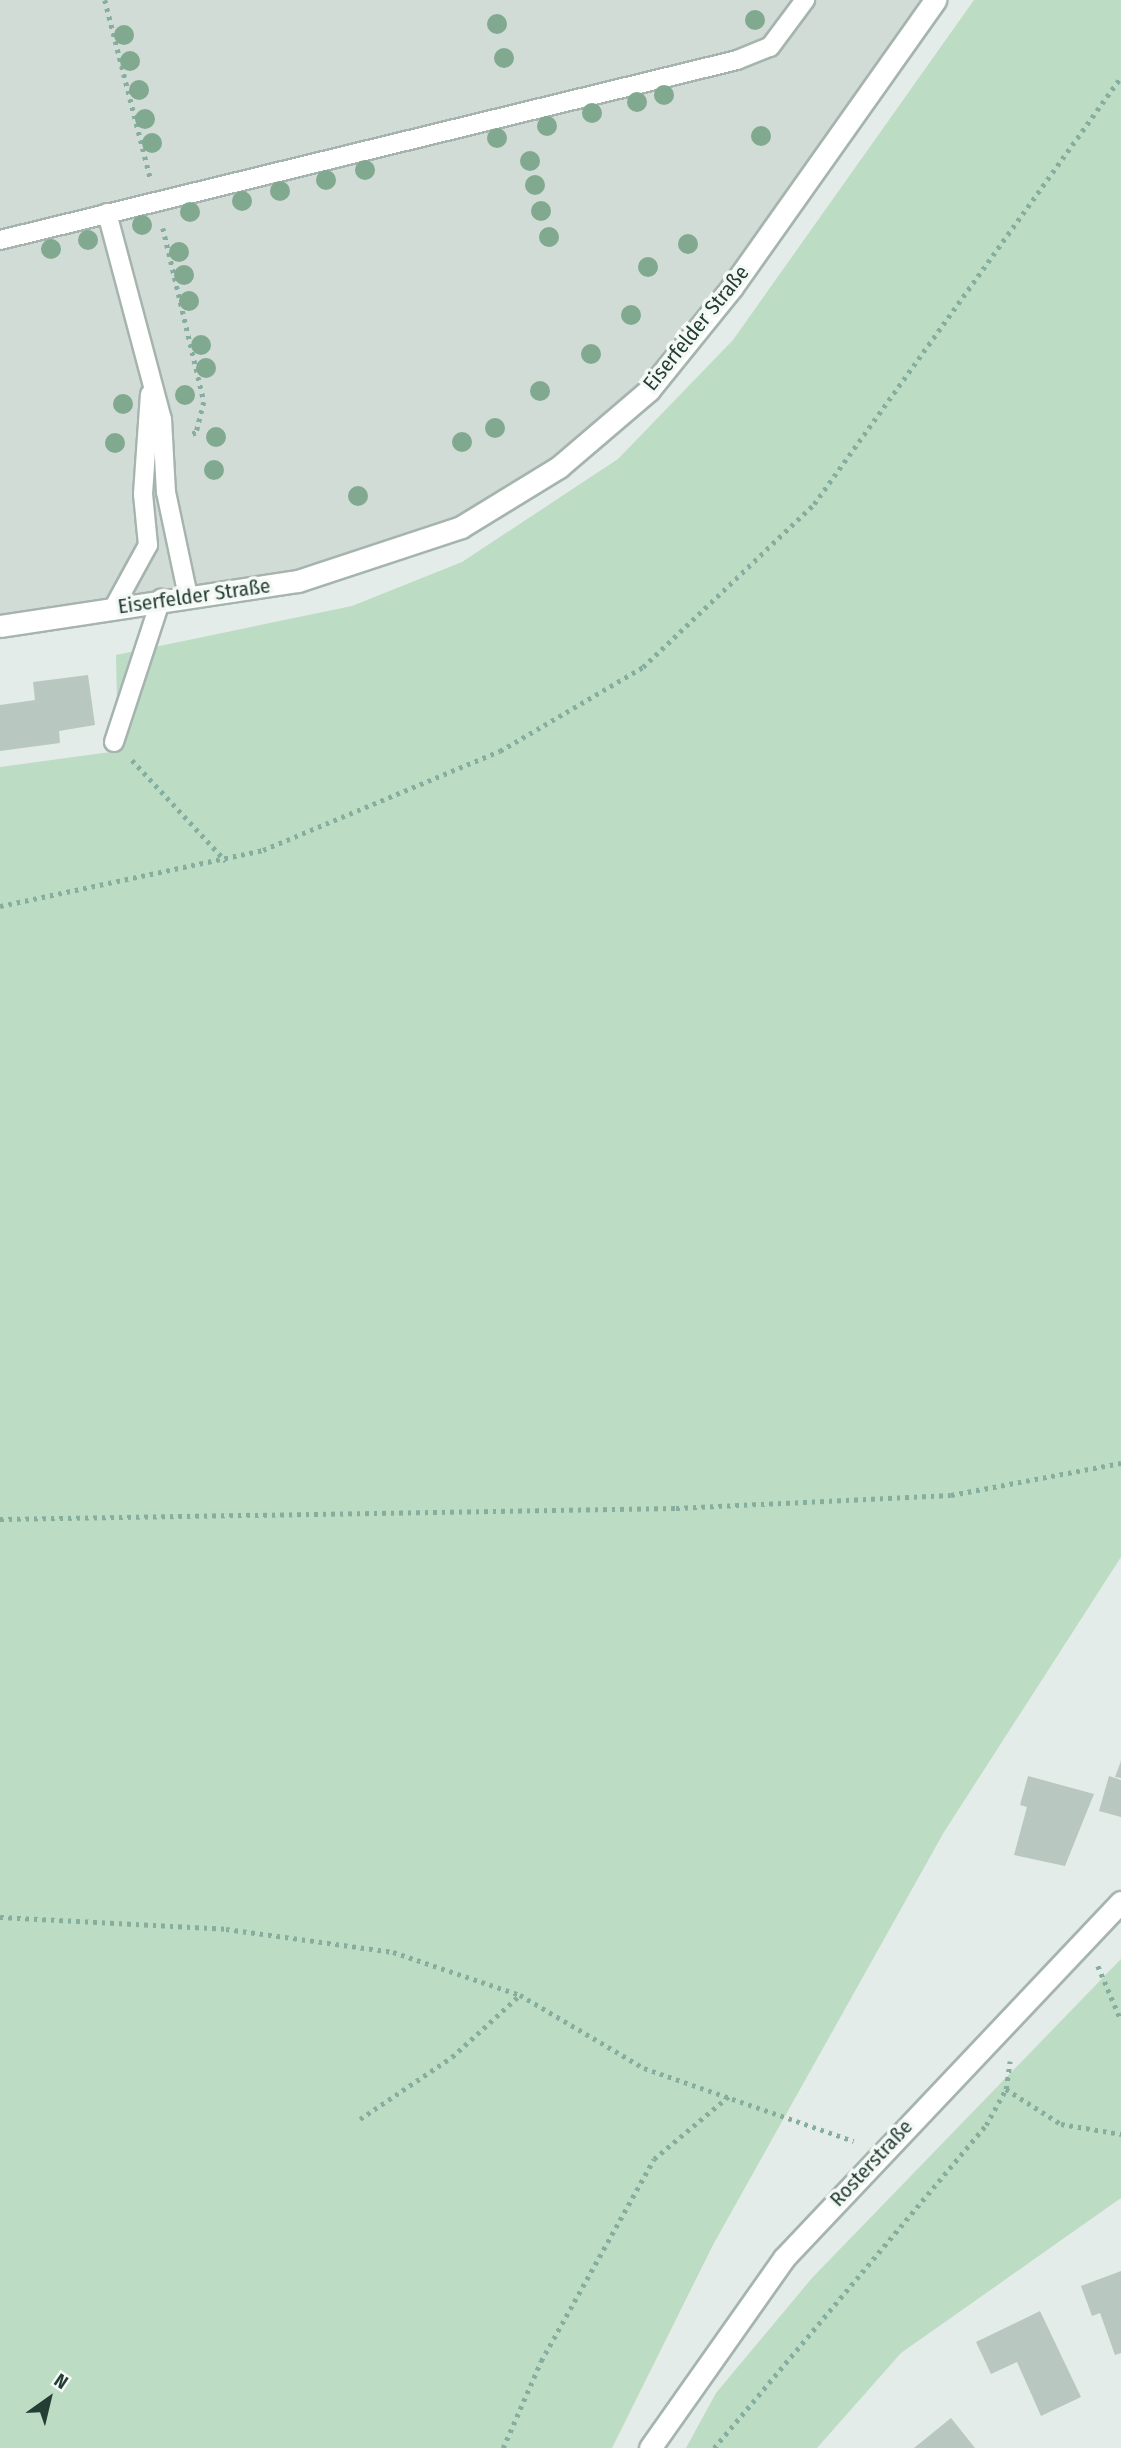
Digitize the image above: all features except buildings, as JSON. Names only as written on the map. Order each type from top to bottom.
[{"type":"main road","name":"Eiserfelder Straße","points":[[0,626],[161,599],[298,581],[461,527],[559,467],[649,390],[699,328],[935,0]]},
{"type":"main road","name":"Rosterstraße","points":[[650,2448],[784,2258],[1087,1934],[1121,1902]]},
{"type":"lane","points":[[0,240],[737,60],[769,47],[805,0]]},
{"type":"lane","points":[[107,213],[150,387],[162,419],[166,492],[188,596]]},
{"type":"lane","points":[[114,607],[148,545],[143,494],[150,387]]},
{"type":"lane","points":[[114,742],[161,599]]},
{"type":"path","points":[[0,906],[226,861],[500,751],[643,667],[814,504],[1121,77]]},
{"type":"path","points":[[114,742],[226,861]]},
{"type":"path","points":[[0,1519],[676,1508],[910,1497],[1121,1463]]},
{"type":"path","points":[[0,1917],[226,1929],[393,1952],[520,1995],[644,2068],[882,2151]]},
{"type":"path","points":[[1087,1934],[1121,2020]]},
{"type":"path","points":[[1090,1979],[1100,1970]]},
{"type":"path","points":[[360,2119],[452,2057],[520,1995]]},
{"type":"path","points":[[713,2448],[986,2125],[1006,2089],[1013,2046]]},
{"type":"path","points":[[1006,2089],[1061,2124],[1121,2134]]},
{"type":"path","points":[[503,2448],[541,2361],[654,2159],[730,2096]]},
{"type":"shaded area","points":[[0,0],[935,0],[649,390],[461,527],[298,581],[0,626]]},
{"type":"green space","points":[[974,0],[1121,0],[1121,1557],[944,1832],[714,2243],[612,2448],[0,2448],[0,767],[118,751],[116,655],[352,606],[462,562],[618,459],[733,340]]},
{"type":"green space","points":[[1121,1959],[1121,2198],[901,2353],[817,2448],[686,2448],[716,2393],[812,2278]]}]
